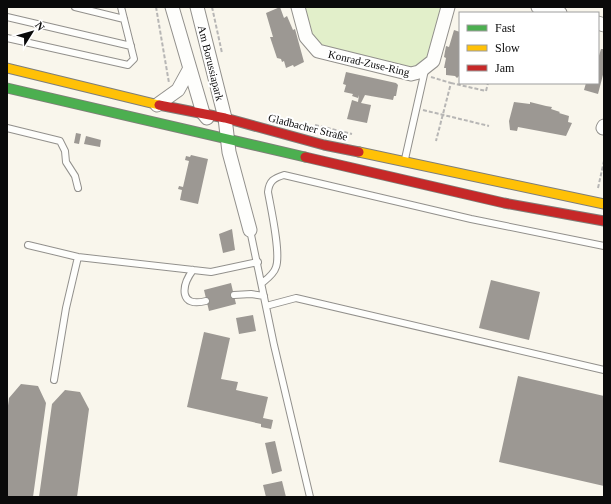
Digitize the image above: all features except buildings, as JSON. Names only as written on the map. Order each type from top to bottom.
[{"type":"main road","name":"Gladbacher Straße","points":[[7,68],[157,105],[225,118],[324,145],[604,204]]},
{"type":"main road","points":[[7,88],[497,201],[604,221]]},
{"type":"street","name":"Am Borussiapark","points":[[172,7],[189,70],[203,113]]},
{"type":"street","name":"Am Borussiapark","points":[[197,7],[225,118],[226,138],[250,230]]},
{"type":"street","name":"Konrad-Zuse-Ring","points":[[298,7],[306,37],[318,51],[411,74],[424,72],[433,61],[448,7]]},
{"type":"street","points":[[538,7],[556,12]]},
{"type":"street","points":[[157,105],[178,90],[189,70]]},
{"type":"street","points":[[203,113],[226,138]]},
{"type":"lane","points":[[75,7],[124,19]]},
{"type":"lane","points":[[7,38],[128,65],[134,59],[121,7]]},
{"type":"lane","points":[[7,17],[131,46]]},
{"type":"lane","points":[[404,162],[424,72]]},
{"type":"lane","points":[[7,128],[60,141],[65,151],[66,162],[75,176],[78,188]]},
{"type":"lane","points":[[262,283],[273,273],[277,261],[268,192],[269,184],[276,178],[284,175],[471,219],[604,246]]},
{"type":"lane","points":[[250,230],[310,497]]},
{"type":"lane","points":[[28,245],[78,257],[211,272],[258,262]]},
{"type":"lane","points":[[54,380],[66,308],[78,257]]},
{"type":"lane","points":[[193,270],[184,287],[184,292],[189,300],[193,302],[198,303],[206,301]]},
{"type":"lane","points":[[234,295],[252,294],[264,296]]},
{"type":"lane","points":[[266,306],[296,298],[604,370]]},
{"type":"path","points":[[156,7],[169,84]]},
{"type":"path","points":[[424,72],[451,83],[486,91],[488,84]]},
{"type":"path","points":[[436,141],[451,83]]},
{"type":"path","points":[[416,108],[489,126]]},
{"type":"path","points":[[598,191],[604,161]]},
{"type":"green space","points":[[304,7],[442,7],[431,55],[414,69],[319,47],[313,39]]},
{"type":"traffic: fast","points":[[7,88],[305,157]]},
{"type":"traffic: slow","points":[[7,68],[159,105]]},
{"type":"traffic: slow","points":[[359,152],[604,204]]},
{"type":"traffic: jam","points":[[159,105],[225,118],[324,145],[359,152]]},
{"type":"traffic: jam","points":[[305,157],[504,203],[604,221]]}]
